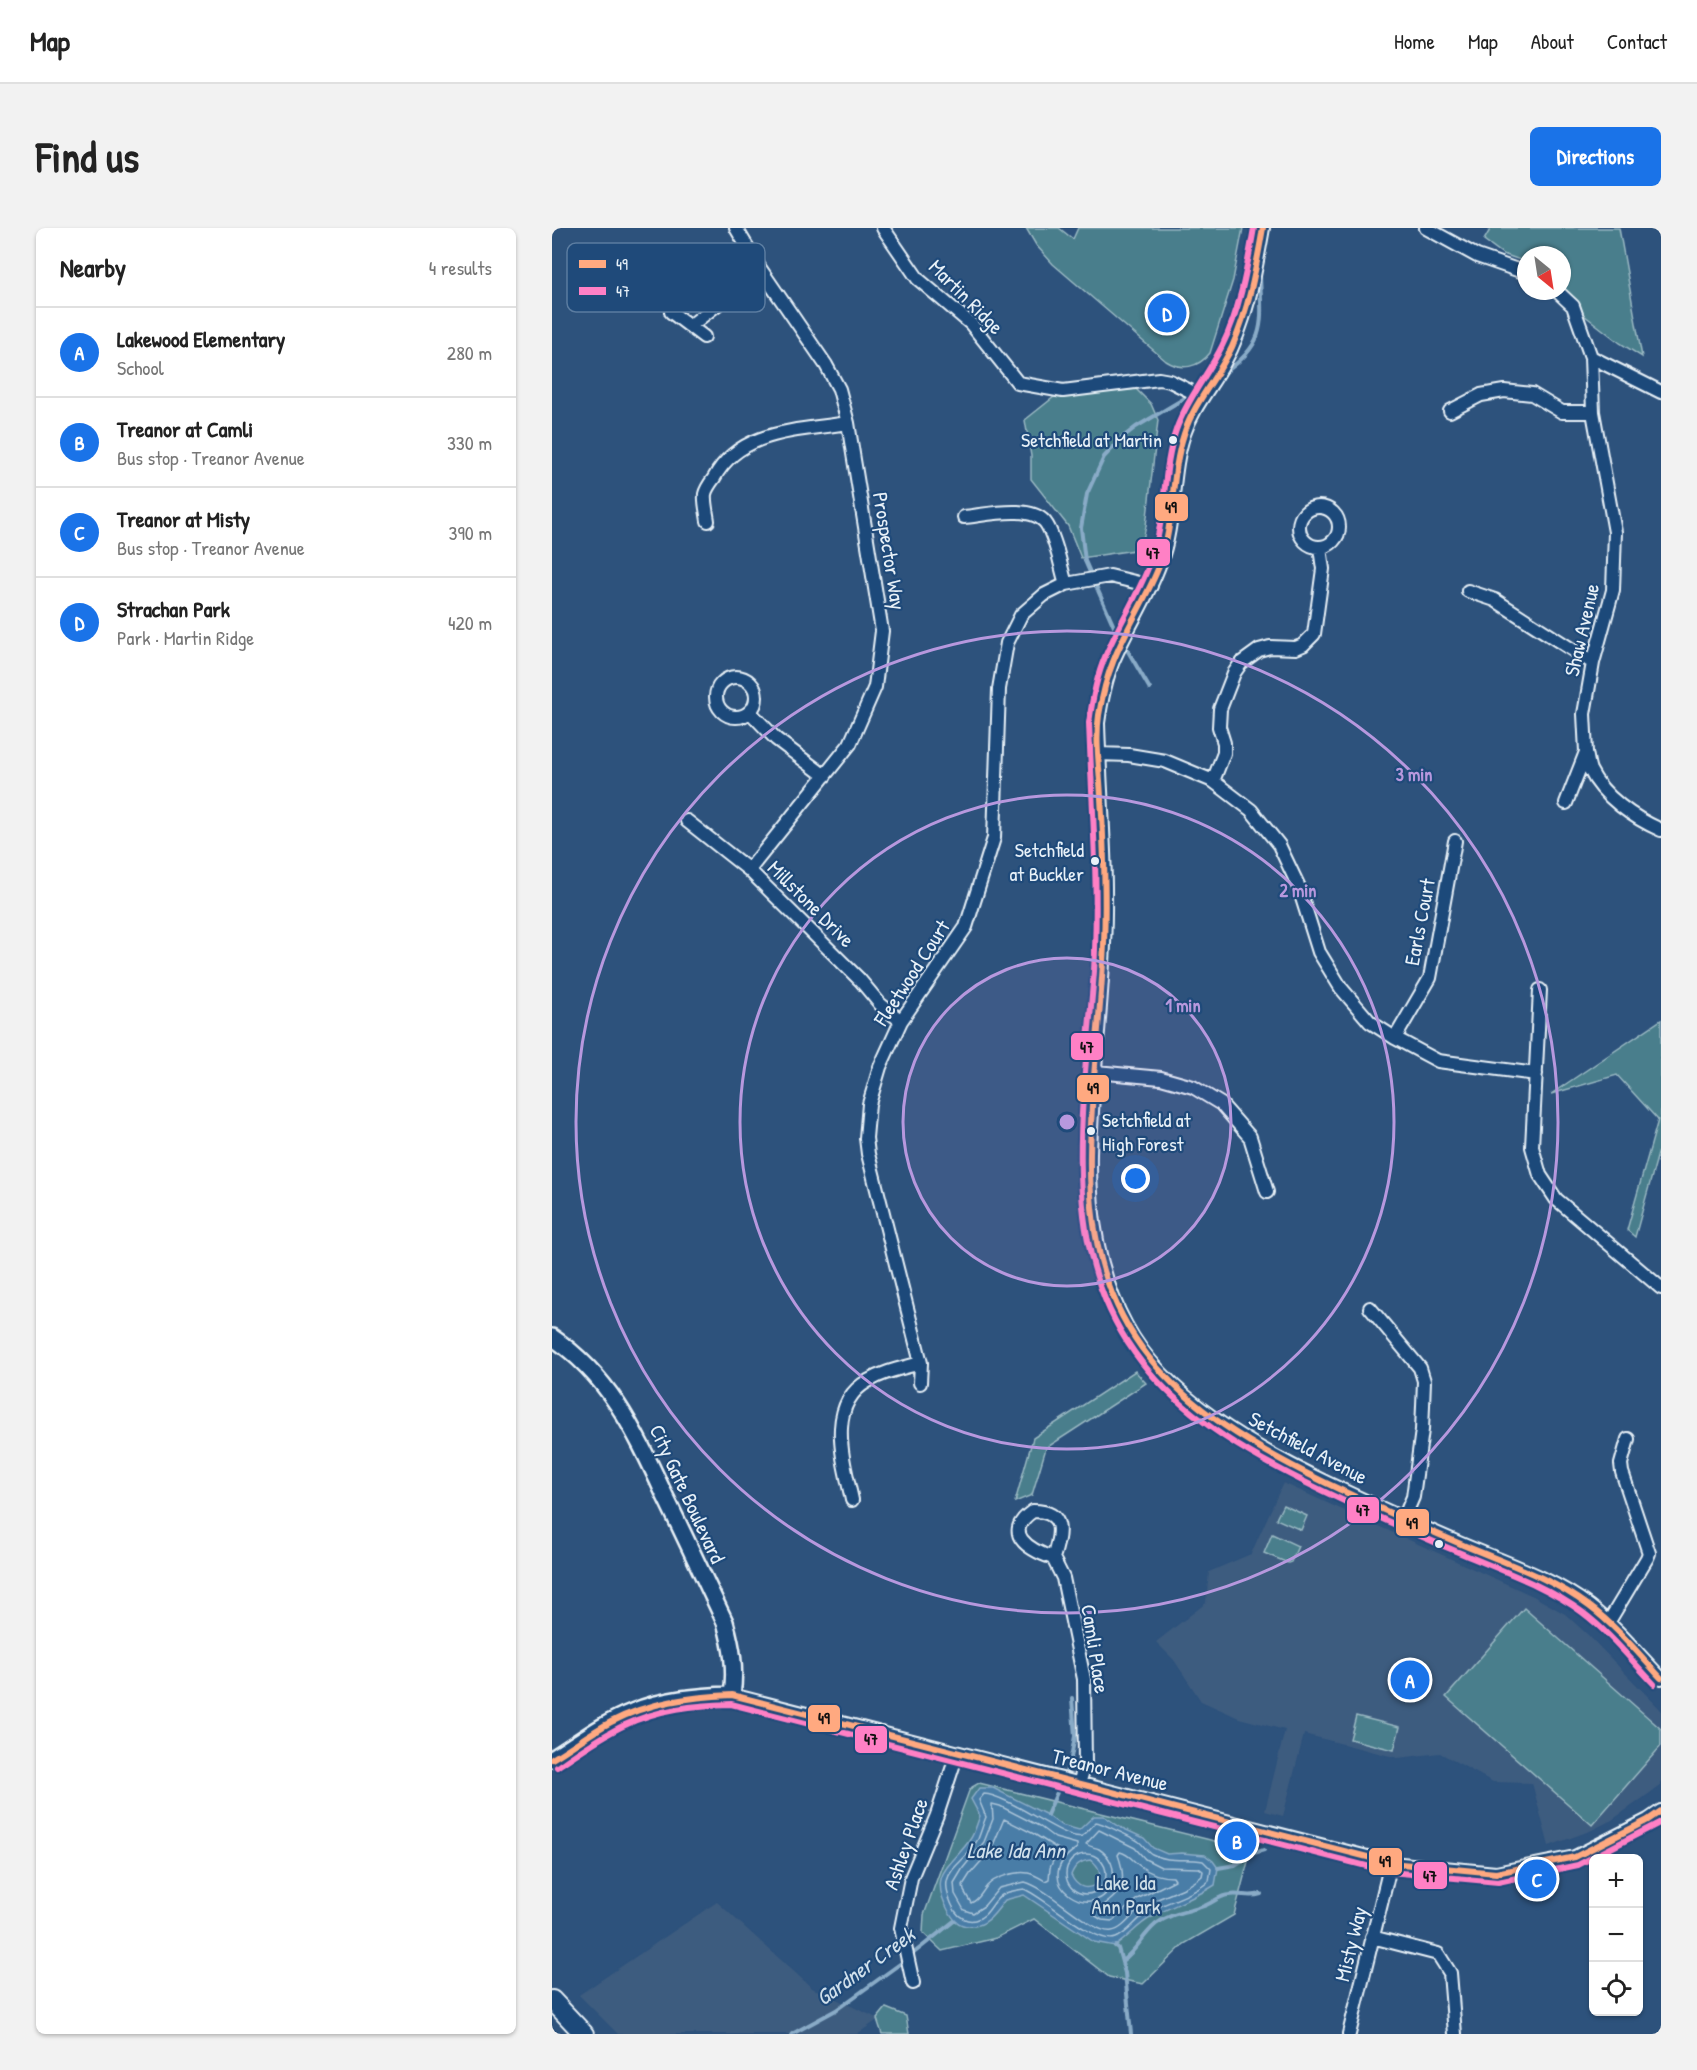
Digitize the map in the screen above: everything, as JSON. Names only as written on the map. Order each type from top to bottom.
[{"type":"main road","points":[[552,2000],[584,2034]]},
{"type":"street","name":"Prospector Way","points":[[736,228],[745,243]]},
{"type":"street","name":"Martin Ridge","points":[[883,228],[918,279],[970,324],[1018,383],[1063,391],[1159,379],[1170,381],[1202,397]]},
{"type":"street","name":"Setchfield Avenue","points":[[1263,228],[1256,268],[1240,330],[1183,435],[1167,542],[1151,586],[1113,662],[1102,695],[1098,723],[1105,896],[1104,942],[1090,1154],[1091,1191],[1104,1270],[1125,1324],[1140,1346],[1156,1367],[1204,1410],[1285,1463],[1544,1579],[1575,1596],[1608,1623],[1661,1678]]},
{"type":"street","points":[[1426,228],[1477,256],[1517,270]]},
{"type":"street","name":"Prospector Way","points":[[749,870],[850,744],[875,687],[882,630],[848,423],[839,389],[826,365],[765,276]]},
{"type":"street","name":"Shaw Avenue","points":[[1566,802],[1586,752],[1584,714],[1593,663],[1613,590],[1615,531],[1593,412],[1591,357],[1573,306],[1567,300]]},
{"type":"street","points":[[671,312],[704,337]]},
{"type":"street","points":[[690,326],[708,312]]},
{"type":"street","points":[[1591,357],[1660,390]]},
{"type":"street","points":[[1450,411],[1481,395],[1504,391],[1532,394],[1562,412],[1593,412]]},
{"type":"street","points":[[708,522],[705,493],[730,455],[747,443],[769,435],[848,423]]},
{"type":"street","points":[[963,517],[1025,512],[1036,514],[1046,523],[1051,534],[1066,584]]},
{"type":"street","points":[[1213,781],[1224,753],[1224,743],[1219,727],[1220,710],[1238,668],[1249,656],[1259,650],[1270,646],[1296,648],[1310,640],[1314,634],[1323,569],[1320,548]]},
{"type":"street","name":"Fleetwood Court","points":[[920,1383],[921,1363],[868,1154],[866,1138],[872,1089],[901,1021],[966,927],[994,838],[999,689],[1007,643],[1021,615],[1044,596],[1066,584],[1110,576],[1151,586]]},
{"type":"street","points":[[1468,591],[1495,600],[1593,663]]},
{"type":"street","points":[[750,712],[776,739],[825,776]]},
{"type":"street","points":[[1586,752],[1590,769],[1606,793],[1646,823],[1661,830]]},
{"type":"street","points":[[1099,754],[1129,755],[1165,761],[1213,781],[1251,810],[1279,845],[1298,885],[1319,952],[1341,988],[1370,1022],[1438,1061],[1536,1074]]},
{"type":"street","name":"Millstone Drive","points":[[687,821],[749,870],[860,980],[880,1004],[901,1021]]},
{"type":"street","name":"Earls Court","points":[[1395,1038],[1430,978],[1455,841]]},
{"type":"street","points":[[1540,990],[1532,1147],[1540,1175],[1556,1199],[1661,1288]]},
{"type":"street","points":[[1096,1072],[1161,1078],[1193,1087],[1221,1104],[1250,1137],[1267,1191]]},
{"type":"street","points":[[1370,1308],[1420,1368],[1424,1381],[1422,1430],[1413,1497],[1404,1518]]},
{"type":"street","name":"City Gate Boulevard","points":[[552,1337],[569,1348],[592,1369],[611,1392],[630,1423],[725,1622],[734,1668],[732,1695]]},
{"type":"street","points":[[852,1500],[841,1444],[840,1428],[844,1410],[854,1394],[866,1382],[886,1372],[921,1363]]},
{"type":"street","points":[[1608,1623],[1649,1552],[1622,1472],[1621,1464],[1628,1439]]},
{"type":"street","name":"Camli Place","points":[[1053,1558],[1063,1578],[1084,1679],[1085,1764],[1079,1784]]},
{"type":"street","name":"Treanor Avenue","points":[[552,1760],[592,1733],[630,1712],[685,1698],[732,1695],[1391,1863],[1496,1873],[1575,1857],[1648,1820],[1661,1811]]},
{"type":"street","name":"Ashley Place","points":[[913,1983],[901,1928],[911,1878],[937,1815],[957,1754]]},
{"type":"street","name":"Misty Way","points":[[1349,2034],[1391,1863]]},
{"type":"street","points":[[1372,1937],[1438,1954],[1450,1973],[1455,2034]]},
{"type":"shaded area","points":[[1283,1483],[1533,1596],[1565,1614],[1661,1710],[1661,1785],[1612,1820],[1549,1846],[1532,1783],[1493,1782],[1440,1753],[1398,1758],[1304,1734],[1283,1816],[1265,1811],[1285,1730],[1239,1718],[1201,1701],[1174,1660],[1156,1642],[1206,1603],[1209,1572],[1251,1554]]},
{"type":"shaded area","points":[[717,1902],[812,1988],[879,2019],[857,2034],[618,2034],[579,1995]]},
{"type":"green space","points":[[1026,228],[1059,228],[1073,239],[1078,228],[1243,228],[1233,280],[1210,353],[1200,362],[1190,366],[1178,366],[1166,361],[1053,264],[1036,245]]},
{"type":"green space","points":[[1491,228],[1619,228],[1642,357],[1565,300],[1571,300],[1571,246],[1517,246],[1517,259],[1503,254],[1484,240]]},
{"type":"green space","points":[[1136,389],[1151,404],[1158,420],[1146,526],[1141,549],[1081,558],[1068,526],[1031,479],[1031,456],[1025,420],[1054,397]]},
{"type":"green space","points":[[1661,1020],[1661,1143],[1635,1237],[1627,1230],[1658,1120],[1617,1075],[1551,1094]]},
{"type":"green space","points":[[1135,1371],[1146,1383],[1046,1448],[1032,1495],[1015,1502],[1033,1438]]},
{"type":"green space","points":[[1283,1505],[1307,1516],[1301,1530],[1276,1519]]},
{"type":"green space","points":[[1272,1534],[1298,1546],[1291,1562],[1288,1563],[1264,1553]]},
{"type":"green space","points":[[1524,1608],[1661,1729],[1661,1746],[1592,1825],[1446,1697]]},
{"type":"green space","points":[[1356,1716],[1400,1727],[1394,1750],[1350,1739]]},
{"type":"green space","name":"Lake Ida Ann Park","points":[[979,1783],[1251,1850],[1234,1915],[1184,1944],[1143,1984],[1109,1977],[1034,1919],[996,1938],[942,1951],[923,1933],[924,1915],[969,1791]]},
{"type":"green space","points":[[886,2008],[906,2016],[909,2034],[882,2034],[877,2019]]},
{"type":"water","name":"Lake Ida Ann","points":[[979,1788],[993,1788],[1047,1815],[1061,1825],[1079,1830],[1094,1816],[1104,1816],[1120,1827],[1144,1838],[1153,1848],[1167,1854],[1205,1855],[1218,1868],[1215,1885],[1147,1920],[1115,1946],[1094,1942],[1024,1895],[1005,1900],[990,1918],[981,1924],[962,1925],[948,1910],[940,1887],[945,1870],[971,1838],[980,1816],[971,1799]],"holes":[[[1091,1860],[1099,1870],[1098,1883],[1090,1887],[1079,1885],[1071,1875],[1074,1869],[1084,1861]]]},
{"type":"waterway","points":[[1255,228],[1256,238]]},
{"type":"waterway","points":[[1224,373],[1249,351],[1259,329],[1260,272]]},
{"type":"waterway","points":[[1150,689],[1115,629],[1085,561],[1081,528],[1087,494],[1104,457],[1136,427],[1190,395]]},
{"type":"waterway","points":[[1047,1815],[1070,1763],[1075,1736],[1072,1698]]},
{"type":"waterway","name":"Gardner Creek","points":[[1218,1868],[1235,1865],[1254,1853],[1264,1850]]},
{"type":"waterway","points":[[1122,1961],[1156,1924],[1167,1917],[1204,1906],[1226,1895],[1261,1894]]},
{"type":"waterway","name":"Gardner Creek","points":[[910,1956],[954,1921]]},
{"type":"waterway","points":[[1115,1946],[1118,1948],[1125,1973],[1131,2034]]},
{"type":"waterway","name":"Gardner Creek","points":[[792,2034],[836,2010],[904,1961]]},
{"type":"transit line","name":"47","points":[[1254,228],[1234,318],[1216,357],[1186,408],[1176,430],[1171,446],[1155,547],[1145,575],[1102,665],[1090,715],[1095,940],[1083,1098],[1081,1174],[1087,1235],[1100,1287],[1121,1332],[1149,1372],[1184,1406],[1224,1436],[1323,1491],[1410,1532],[1554,1594],[1582,1612],[1602,1629],[1654,1684]]},
{"type":"transit line","name":"49","points":[[1263,228],[1255,273],[1243,318],[1232,347],[1188,422],[1176,466],[1165,548],[1149,589],[1113,662],[1104,688],[1099,715],[1098,746],[1104,853],[1105,926],[1090,1154],[1093,1217],[1104,1271],[1123,1317],[1149,1358],[1183,1393],[1223,1425],[1270,1454],[1324,1482],[1560,1587],[1608,1622],[1661,1678]]},
{"type":"transit line","name":"49","points":[[552,1759],[603,1726],[625,1715],[655,1705],[685,1699],[732,1695],[1391,1863],[1496,1873],[1575,1857],[1648,1820],[1661,1811]]},
{"type":"transit line","name":"47","points":[[557,1767],[607,1734],[651,1715],[704,1705],[731,1704],[1390,1872],[1498,1882],[1578,1865],[1661,1822]]},
{"type":"place","name":"Strachan Park","points":[[1167,313]]},
{"type":"place","name":"Setchfield at Martin","points":[[1173,440]]},
{"type":"place","name":"Setchfield at Buckler","points":[[1095,861]]},
{"type":"place","name":"Setchfield at High Forest","points":[[1091,1131]]},
{"type":"place","name":"Lakewood Elementary","points":[[1410,1680]]},
{"type":"place","name":"Treanor at Camli","points":[[1237,1841]]},
{"type":"place","name":"Treanor at Misty","points":[[1537,1879]]}]
